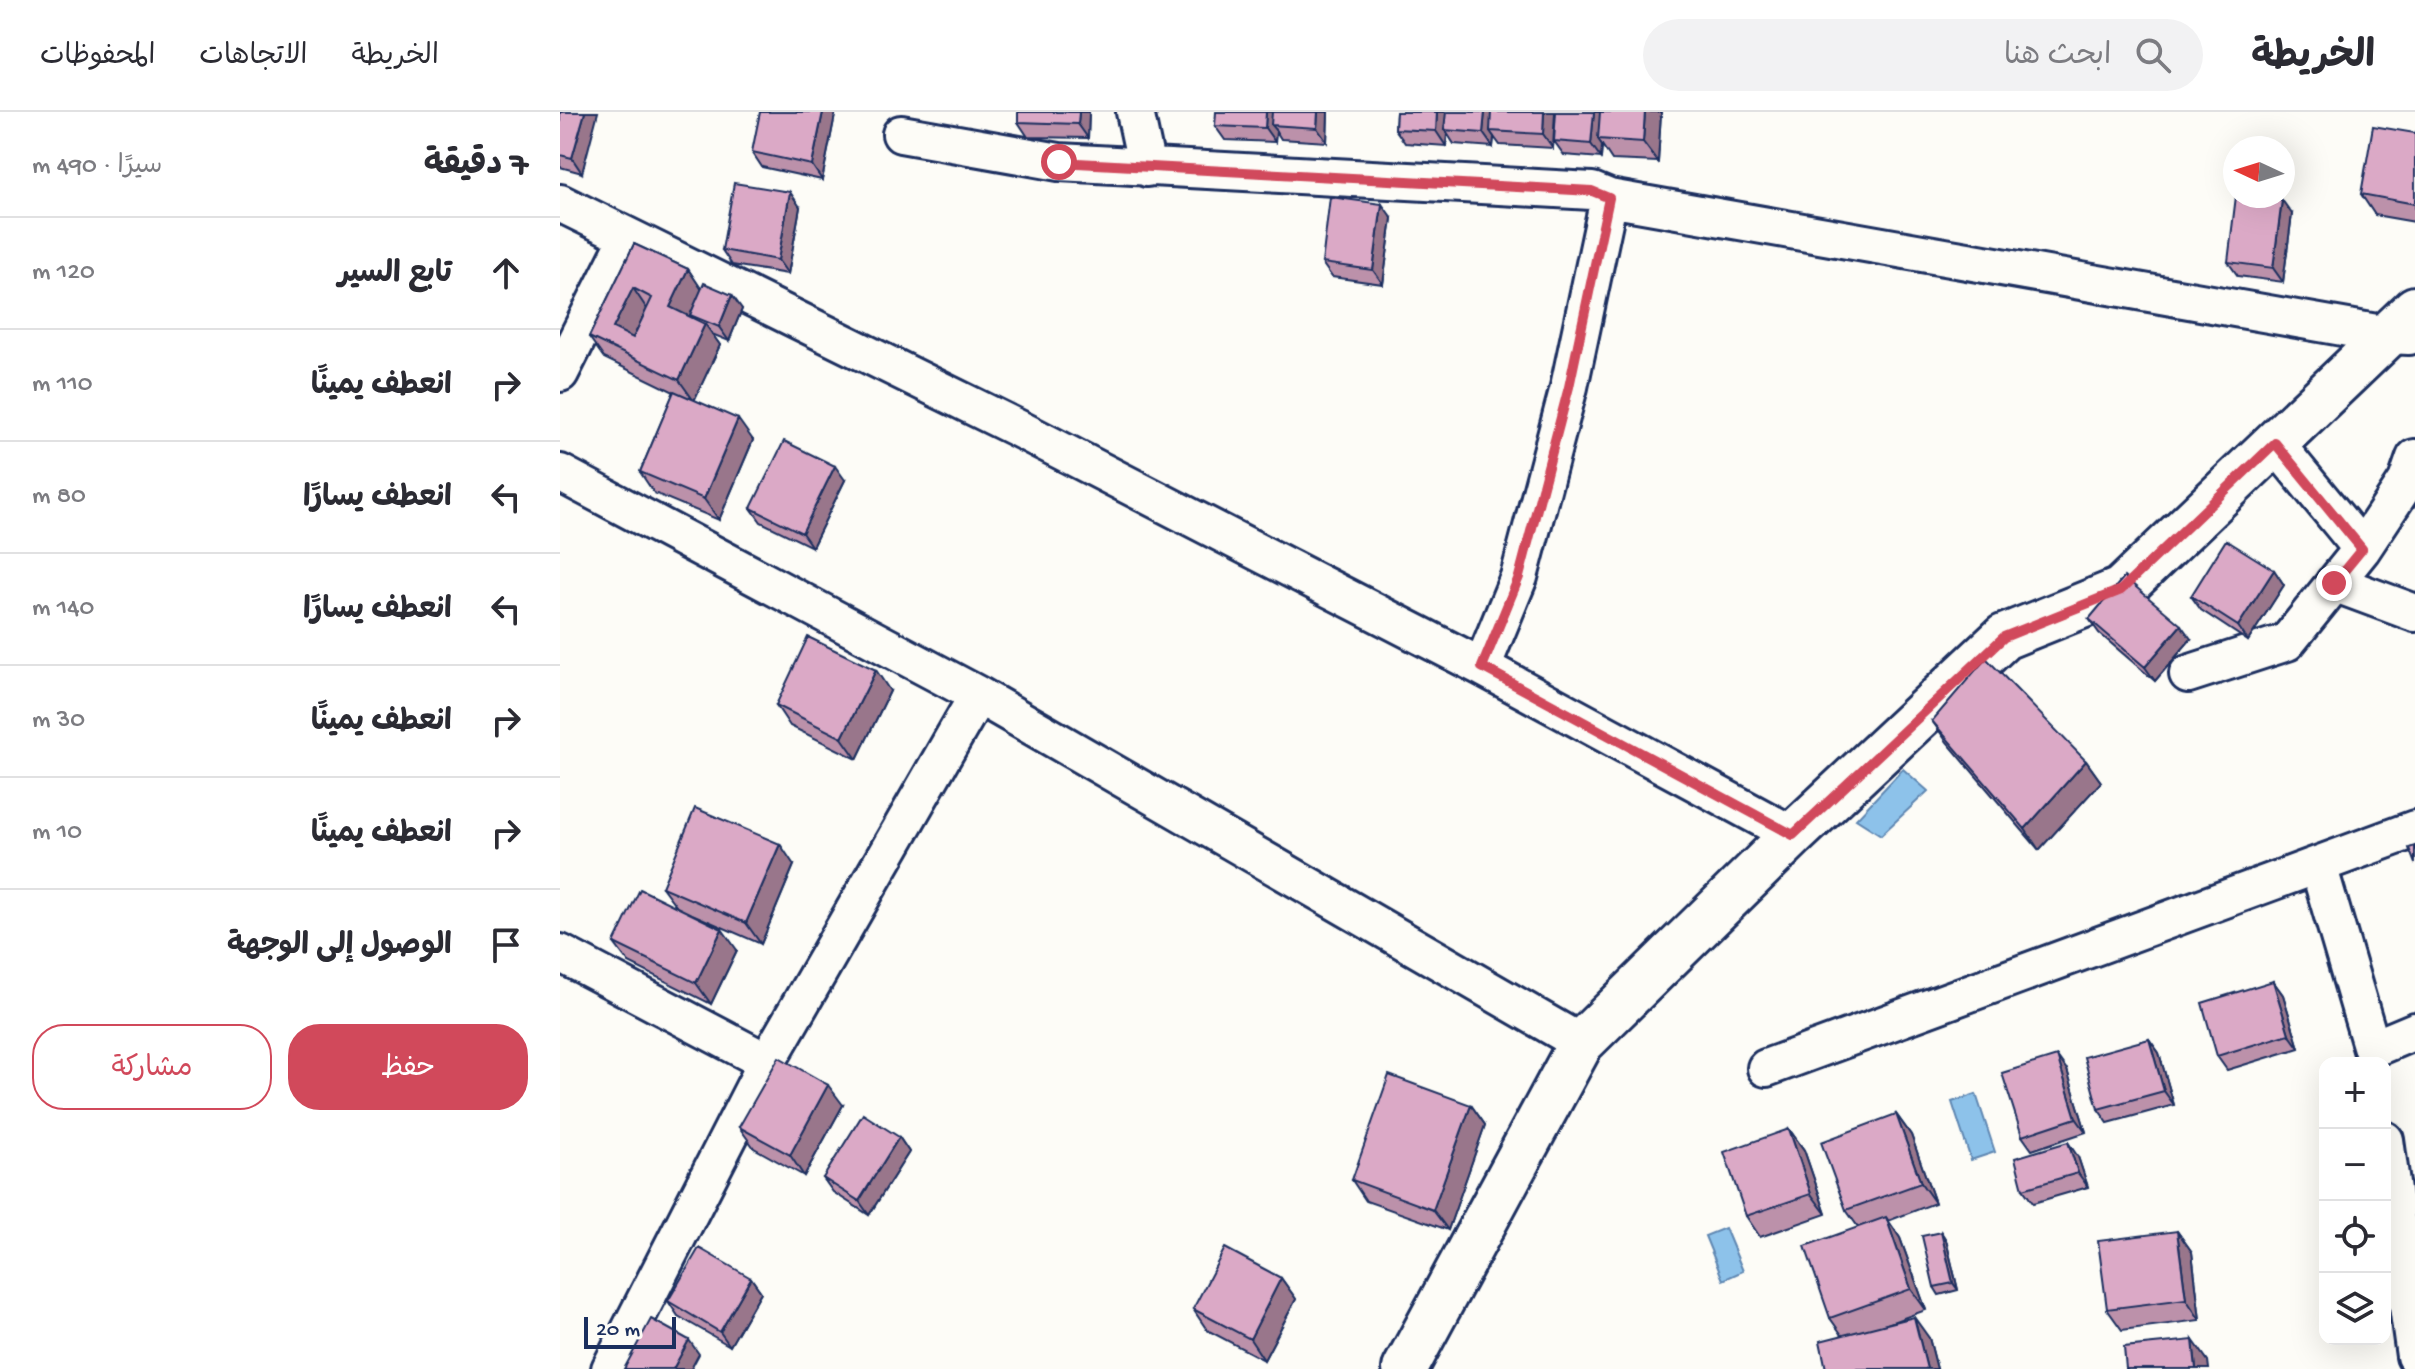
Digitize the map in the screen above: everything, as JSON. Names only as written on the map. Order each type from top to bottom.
[{"type":"street","points":[[1135,112],[1147,168]]},
{"type":"street","points":[[901,134],[1059,162],[1592,191],[1609,198],[2406,327]]},
{"type":"street","points":[[1482,667],[1519,577],[1569,387],[1609,198]]},
{"type":"street","points":[[560,203],[1019,429],[1482,667],[1793,835]]},
{"type":"street","points":[[560,373],[628,238]]},
{"type":"street","points":[[1405,1369],[1581,1043],[1793,835],[2004,637],[2121,590],[2275,443],[2406,327]]},
{"type":"street","points":[[2275,443],[2362,549]]},
{"type":"street","points":[[2188,674],[2287,642],[2362,549],[2407,481],[2415,458]]},
{"type":"street","points":[[560,473],[978,695],[1581,1043]]},
{"type":"street","points":[[2334,583],[2415,613]]},
{"type":"street","points":[[610,1369],[767,1062],[978,695]]},
{"type":"street","points":[[1766,1068],[2415,829]]},
{"type":"street","points":[[2318,865],[2373,1056],[2415,1031]]},
{"type":"street","points":[[560,953],[767,1062]]},
{"type":"street","points":[[2391,1183],[2415,1356]]},
{"type":"water","points":[[1903,769],[1928,791],[1881,835],[1856,819]]},
{"type":"water","points":[[1976,1094],[1995,1152],[1971,1160],[1952,1102]]},
{"type":"water","points":[[1725,1228],[1743,1271],[1723,1280],[1705,1236]]},
{"type":"building","points":[[560,112],[585,112],[572,158],[560,155]]},
{"type":"building","points":[[760,112],[823,112],[812,165],[752,152]]},
{"type":"building","points":[[1018,112],[1079,112],[1078,124],[1018,122]]},
{"type":"building","points":[[1216,112],[1266,112],[1265,128],[1215,126]]},
{"type":"building","points":[[1272,112],[1318,112],[1317,128],[1271,125]]},
{"type":"building","points":[[1396,112],[1437,112],[1436,131],[1395,129]]},
{"type":"building","points":[[1446,112],[1485,112],[1483,133],[1444,130]]},
{"type":"building","points":[[1491,112],[1544,112],[1543,134],[1490,131]]},
{"type":"building","points":[[1556,112],[1594,112],[1591,144],[1554,141]]},
{"type":"building","points":[[1600,112],[1645,112],[1643,142],[1598,139]]},
{"type":"building","points":[[2373,126],[2415,133],[2415,204],[2361,194]]},
{"type":"building","points":[[734,183],[790,192],[778,260],[722,250]]},
{"type":"building","points":[[1330,197],[1382,204],[1373,270],[1322,263]]},
{"type":"building","points":[[2235,208],[2281,208],[2273,268],[2228,262]]},
{"type":"building","points":[[634,244],[688,269],[670,307],[705,324],[679,380],[589,337]],"holes":[[[633,288],[652,298],[633,338],[613,328]]]},
{"type":"building","points":[[704,283],[732,295],[719,327],[690,315]]},
{"type":"building","points":[[674,391],[738,419],[704,499],[640,472]]},
{"type":"building","points":[[784,441],[835,466],[802,533],[751,508]]},
{"type":"building","points":[[2226,540],[2274,570],[2238,626],[2191,596]]},
{"type":"building","points":[[2124,577],[2181,625],[2145,667],[2089,619]]},
{"type":"building","points":[[808,637],[876,670],[842,738],[776,705]]},
{"type":"building","points":[[1986,658],[2086,761],[2025,829],[1932,721]]},
{"type":"building","points":[[695,808],[780,844],[746,923],[662,887]]},
{"type":"building","points":[[2415,846],[2415,864],[2409,848]]},
{"type":"building","points":[[640,889],[722,929],[696,983],[614,943]]},
{"type":"building","points":[[2273,981],[2289,1034],[2217,1056],[2202,1003]]},
{"type":"building","points":[[2149,1039],[2164,1091],[2098,1109],[2084,1057]]},
{"type":"building","points":[[2057,1056],[2076,1118],[2022,1136],[2002,1073]]},
{"type":"building","points":[[779,1057],[828,1085],[790,1155],[739,1127]]},
{"type":"building","points":[[1389,1075],[1471,1105],[1433,1210],[1352,1180]]},
{"type":"building","points":[[863,1114],[899,1137],[859,1201],[823,1178]]},
{"type":"building","points":[[1896,1114],[1921,1183],[1846,1210],[1821,1142]]},
{"type":"building","points":[[1789,1129],[1811,1194],[1746,1216],[1724,1152]]},
{"type":"building","points":[[2068,1142],[2078,1173],[2023,1189],[2015,1158]]},
{"type":"building","points":[[1886,1217],[1911,1289],[1830,1318],[1805,1246]]},
{"type":"building","points":[[2177,1231],[2186,1299],[2107,1309],[2098,1241]]},
{"type":"building","points":[[1941,1232],[1953,1283],[1934,1287],[1922,1236]]},
{"type":"building","points":[[699,1248],[751,1278],[720,1332],[668,1301]]},
{"type":"building","points":[[1225,1248],[1281,1278],[1250,1339],[1193,1309]]},
{"type":"building","points":[[1914,1317],[1927,1369],[1826,1369],[1820,1341]]},
{"type":"building","points":[[651,1319],[689,1340],[673,1369],[624,1369]]},
{"type":"building","points":[[2193,1340],[2196,1369],[2126,1369],[2124,1347]]},
{"type":"route","points":[[1059,162],[1592,191],[1609,198],[1569,387],[1519,577],[1482,667],[1793,835],[2004,637],[2121,590],[2275,443],[2362,549],[2334,583]]}]
